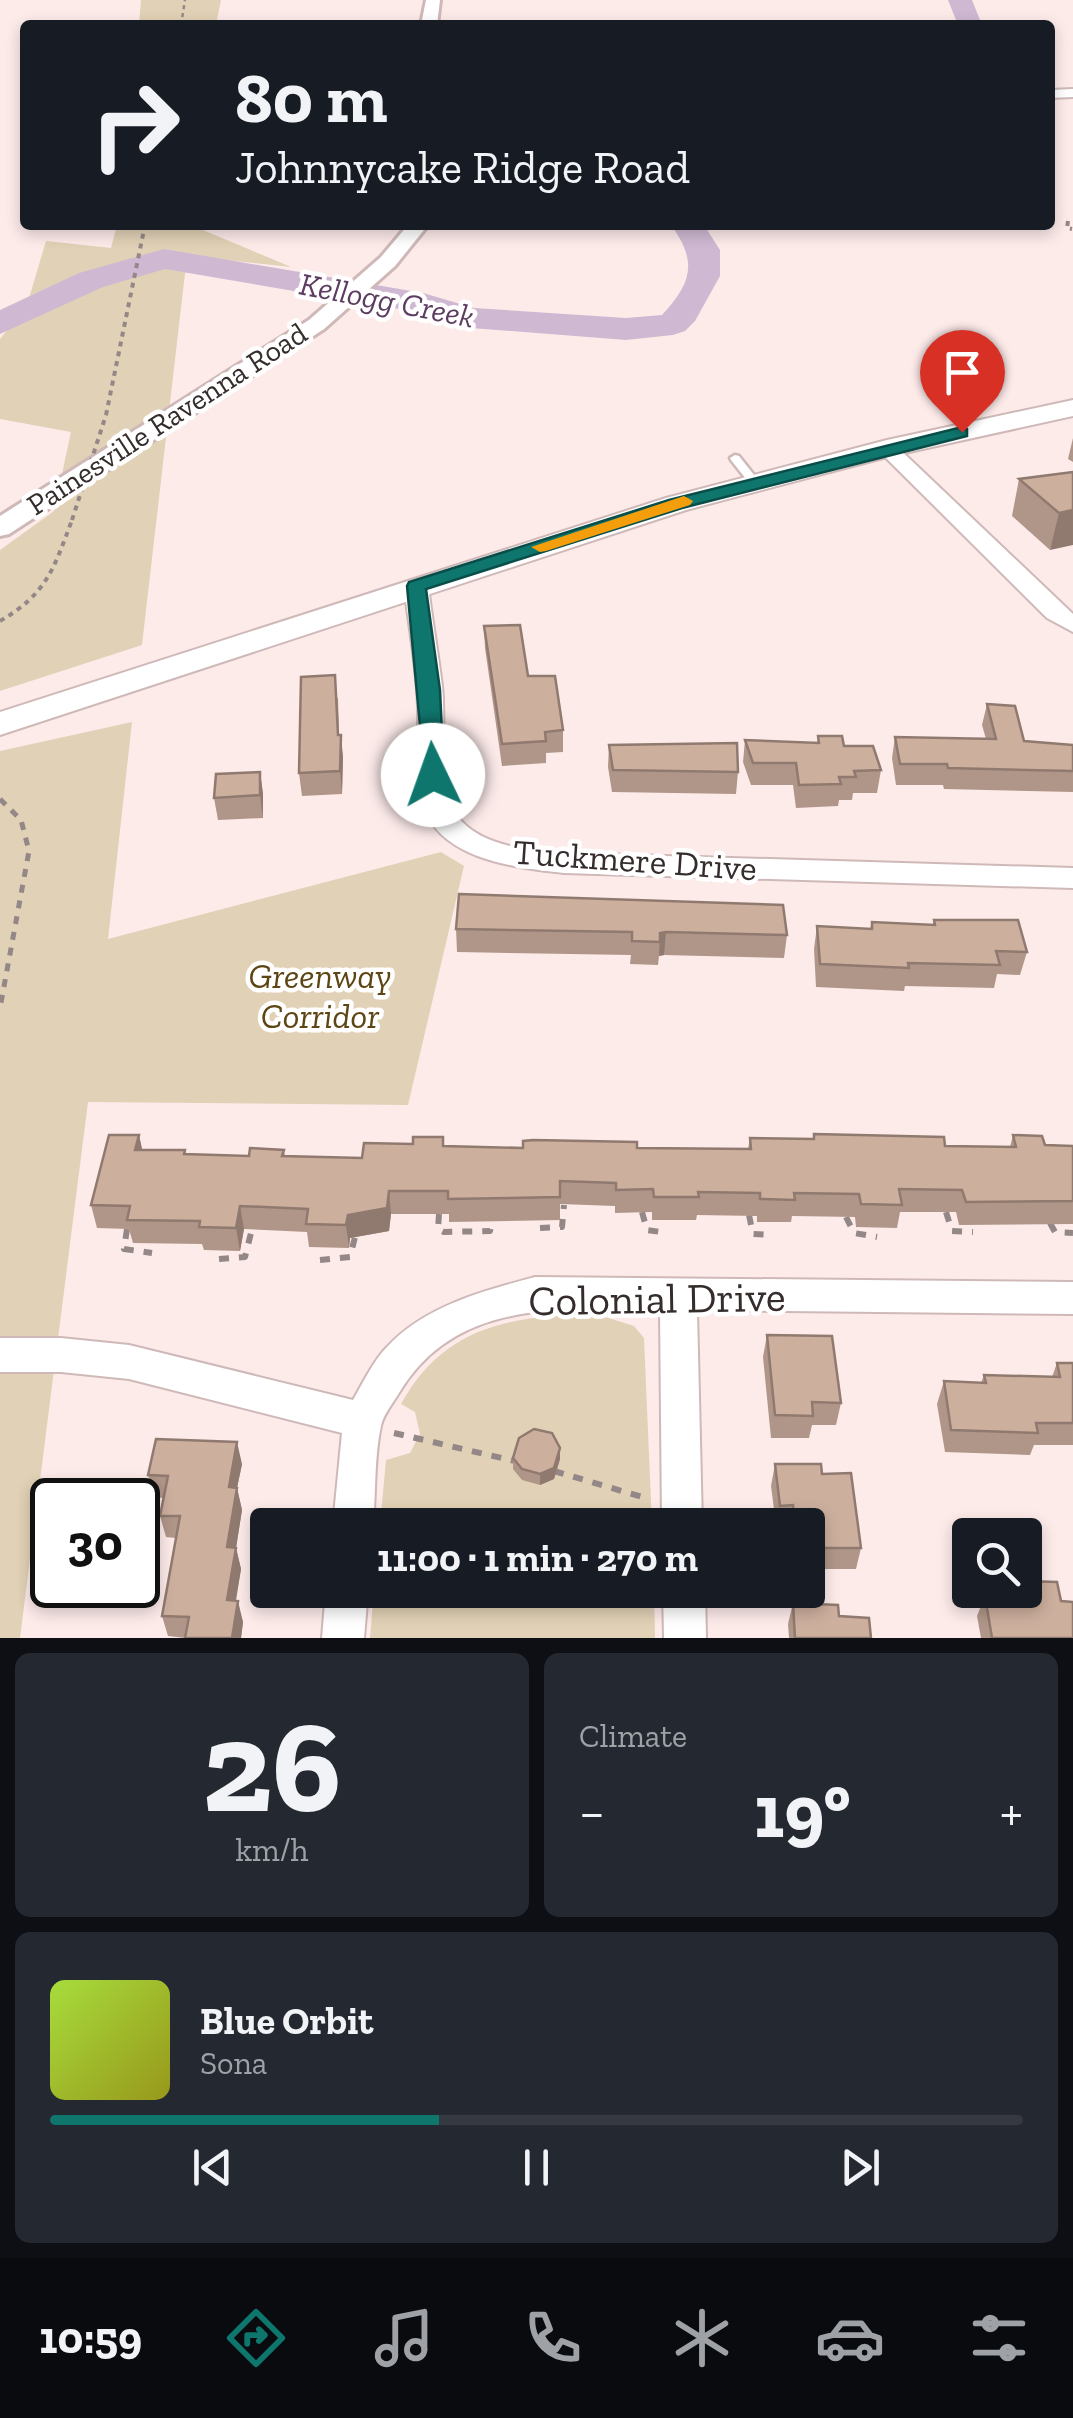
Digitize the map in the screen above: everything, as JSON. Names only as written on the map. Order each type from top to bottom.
[{"type":"main road","points":[[0,724],[416,586],[745,470],[887,448],[1073,408]]},
{"type":"street","name":"Painesville Ravenna Road","points":[[0,528],[114,452],[226,386],[340,305],[396,253],[414,230]]},
{"type":"street","points":[[887,448],[1054,612],[1073,625]]},
{"type":"street","name":"Tuckmere Drive","points":[[416,586],[430,690],[440,817],[456,833],[486,848],[527,859],[564,863],[1073,878]]},
{"type":"street","name":"Colonial Drive","points":[[376,1426],[399,1359],[433,1333],[477,1308],[535,1293],[1073,1298]]},
{"type":"street","points":[[678,1295],[682,1508]]},
{"type":"street","points":[[0,1355],[61,1355],[130,1362],[376,1426],[357,1508]]},
{"type":"street","points":[[342,1638],[345,1608]]},
{"type":"street","points":[[684,1608],[685,1638]]},
{"type":"path","points":[[1068,221],[1067,228],[1072,229]]},
{"type":"path","points":[[0,621],[27,607],[45,590],[72,520],[106,416],[144,230]]},
{"type":"path","points":[[0,799],[16,810],[25,824],[29,850],[0,1008]]},
{"type":"path","points":[[540,1228],[562,1227],[564,1204]]},
{"type":"path","points":[[438,1214],[440,1232],[482,1232],[494,1228],[494,1212]]},
{"type":"path","points":[[642,1212],[647,1230],[668,1233]]},
{"type":"path","points":[[946,1212],[952,1232],[973,1232]]},
{"type":"path","points":[[750,1216],[753,1234],[771,1235]]},
{"type":"path","points":[[846,1217],[854,1233],[877,1237]]},
{"type":"path","points":[[1050,1223],[1055,1232],[1073,1233]]},
{"type":"path","points":[[127,1229],[124,1248],[152,1253]]},
{"type":"path","points":[[219,1259],[244,1256],[252,1230]]},
{"type":"path","points":[[320,1260],[350,1258],[356,1233]]},
{"type":"path","points":[[376,1426],[529,1464]]},
{"type":"path","points":[[543,1468],[661,1508]]},
{"type":"green space","points":[[141,0],[221,0],[217,20],[139,20]]},
{"type":"green space","points":[[116,230],[203,230],[291,267],[187,256],[142,645],[0,691],[0,550],[54,511],[71,432],[0,419],[0,339],[27,305],[46,241],[111,248]]},
{"type":"green space","name":"Greenway Corridor","points":[[132,722],[108,939],[441,852],[464,866],[408,1105],[88,1102],[40,1478],[30,1478],[30,1559],[20,1638],[0,1638],[0,751]]},
{"type":"green space","points":[[596,1314],[634,1326],[644,1338],[651,1508],[382,1508],[386,1460],[410,1453],[420,1434],[415,1412],[401,1404],[419,1377],[438,1356],[460,1341],[509,1322]]},
{"type":"green space","points":[[372,1608],[654,1608],[655,1638],[370,1638]]},
{"type":"building","points":[[1073,472],[1073,510],[1059,513],[1019,479]]},
{"type":"building","points":[[520,625],[528,676],[555,676],[563,730],[545,732],[546,741],[502,744],[484,626]]},
{"type":"building","points":[[335,675],[340,771],[299,773],[301,677]]},
{"type":"building","points":[[987,704],[1015,706],[1024,741],[1073,745],[1073,771],[900,764],[895,737],[996,739]]},
{"type":"building","points":[[818,736],[842,736],[844,746],[873,746],[881,770],[854,771],[856,777],[839,777],[841,784],[799,785],[796,763],[753,763],[745,740],[819,743]]},
{"type":"building","points":[[737,743],[738,772],[613,770],[609,745]]},
{"type":"building","points":[[260,772],[260,795],[214,798],[216,774]]},
{"type":"building","points":[[459,894],[783,905],[787,935],[666,932],[660,933],[660,942],[632,941],[632,932],[456,929]]},
{"type":"building","points":[[934,920],[1018,920],[1027,952],[996,951],[1000,965],[908,963],[909,968],[820,964],[817,926],[872,929],[872,922],[935,925]]},
{"type":"building","points":[[814,1134],[944,1137],[945,1146],[1016,1147],[1013,1135],[1042,1136],[1045,1145],[1073,1146],[1073,1201],[966,1202],[962,1190],[899,1189],[902,1205],[861,1204],[859,1194],[794,1193],[795,1200],[760,1199],[760,1193],[698,1192],[699,1197],[654,1197],[653,1189],[616,1190],[616,1183],[560,1181],[560,1197],[448,1199],[448,1191],[389,1191],[387,1208],[348,1215],[346,1225],[306,1224],[308,1209],[240,1206],[236,1228],[199,1227],[200,1221],[127,1220],[130,1206],[91,1205],[109,1135],[139,1135],[135,1150],[249,1156],[250,1148],[284,1150],[282,1156],[362,1158],[364,1143],[413,1144],[413,1137],[443,1137],[443,1146],[523,1148],[523,1141],[533,1140],[637,1142],[637,1148],[751,1149],[750,1138],[814,1139]]},
{"type":"building","points":[[767,1335],[832,1336],[841,1403],[812,1402],[813,1416],[775,1415]]},
{"type":"building","points":[[1057,1363],[1073,1363],[1073,1423],[1036,1423],[1038,1433],[951,1430],[944,1381],[986,1383],[984,1375],[1060,1377]]},
{"type":"building","points":[[534,1429],[552,1433],[560,1448],[554,1468],[540,1474],[522,1469],[513,1458],[519,1438]]},
{"type":"building","points":[[156,1439],[237,1442],[229,1487],[237,1488],[227,1547],[236,1548],[227,1600],[238,1601],[232,1638],[185,1638],[189,1617],[162,1616],[180,1516],[160,1516],[168,1476],[148,1475]]},
{"type":"building","points":[[775,1464],[821,1464],[822,1474],[851,1473],[861,1548],[825,1548],[825,1508],[780,1506]]},
{"type":"building","points":[[1042,1582],[1057,1582],[1061,1601],[1073,1602],[1073,1638],[992,1638],[987,1608],[1042,1608]]},
{"type":"building","points":[[838,1605],[839,1616],[869,1618],[871,1638],[795,1638],[793,1608]]},
{"type":"waterway","name":"Kellogg Creek","points":[[960,0],[968,20]]},
{"type":"waterway","name":"Kellogg Creek","points":[[0,323],[91,280],[164,259],[423,303],[471,318],[626,329],[673,324],[691,302],[704,276],[704,250],[692,230]]},
{"type":"slow traffic","points":[[540,547],[684,501]]},
{"type":"route","points":[[433,775],[430,690],[416,586],[676,504],[962,432]]}]
